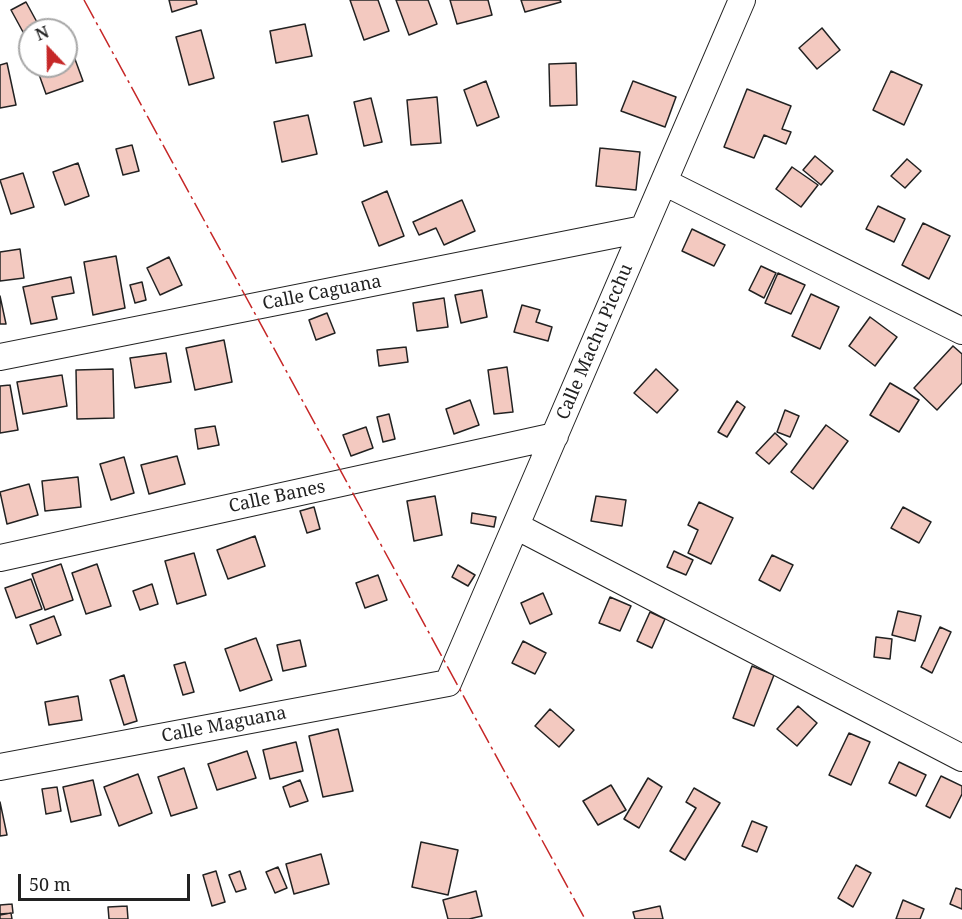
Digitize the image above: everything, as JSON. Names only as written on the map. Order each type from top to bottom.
[{"type":"street","name":"Calle Machu Picchu","points":[[448,683],[742,0]]},
{"type":"street","points":[[664,182],[962,331]]},
{"type":"street","name":"Calle Caguana","points":[[0,357],[644,229]]},
{"type":"street","name":"Calle Banes","points":[[0,558],[555,436]]},
{"type":"street","points":[[516,526],[962,758]]},
{"type":"street","name":"Calle Maguana","points":[[0,767],[448,683]]},
{"type":"building","points":[[169,0],[196,0],[197,4],[172,12]]},
{"type":"building","points":[[350,0],[378,0],[389,31],[364,40]]},
{"type":"building","points":[[396,0],[428,0],[437,24],[409,35]]},
{"type":"building","points":[[450,0],[488,0],[492,15],[457,24]]},
{"type":"building","points":[[521,0],[560,0],[561,2],[525,12]]},
{"type":"building","points":[[26,2],[35,18],[18,18],[18,23],[11,10]]},
{"type":"building","points":[[305,24],[312,56],[276,63],[270,31]]},
{"type":"building","points":[[822,28],[840,50],[817,69],[799,48]]},
{"type":"building","points":[[201,30],[214,78],[189,85],[176,37]]},
{"type":"building","points":[[7,63],[16,105],[0,108],[0,65]]},
{"type":"building","points":[[576,63],[577,105],[550,106],[549,64]]},
{"type":"building","points":[[78,67],[83,81],[46,94],[40,78],[78,78]]},
{"type":"building","points":[[891,71],[922,85],[904,125],[873,110]]},
{"type":"building","points":[[486,81],[499,117],[477,126],[464,90]]},
{"type":"building","points":[[633,81],[676,97],[665,127],[621,111]]},
{"type":"building","points":[[747,89],[791,106],[782,129],[791,132],[786,144],[764,135],[754,158],[724,147]]},
{"type":"building","points":[[437,97],[441,143],[411,145],[407,100]]},
{"type":"building","points":[[371,98],[382,142],[364,146],[354,102]]},
{"type":"building","points":[[308,115],[317,154],[282,162],[274,122]]},
{"type":"building","points":[[132,145],[139,171],[123,175],[116,149]]},
{"type":"building","points":[[600,148],[640,152],[636,190],[596,186]]},
{"type":"building","points":[[815,156],[833,171],[821,185],[803,170]]},
{"type":"building","points":[[907,159],[921,171],[905,188],[891,176]]},
{"type":"building","points":[[78,163],[89,196],[65,205],[53,172]]},
{"type":"building","points":[[792,167],[818,185],[801,207],[776,189]]},
{"type":"building","points":[[23,173],[34,207],[11,214],[0,180]]},
{"type":"building","points":[[387,191],[404,236],[379,246],[362,202]]},
{"type":"building","points":[[462,200],[475,231],[444,245],[436,228],[419,235],[413,222]]},
{"type":"building","points":[[878,206],[905,219],[894,242],[866,229]]},
{"type":"building","points":[[923,223],[950,236],[929,279],[902,265]]},
{"type":"building","points":[[692,229],[725,245],[714,266],[682,251]]},
{"type":"building","points":[[20,249],[24,278],[0,281],[0,252]]},
{"type":"building","points":[[116,256],[125,308],[93,315],[84,262]]},
{"type":"building","points":[[169,257],[182,285],[160,295],[147,268]]},
{"type":"building","points":[[761,266],[776,273],[764,298],[749,290]]},
{"type":"building","points":[[778,273],[805,285],[791,314],[765,303]]},
{"type":"building","points":[[71,277],[74,293],[52,297],[57,319],[31,324],[23,287]]},
{"type":"building","points":[[142,282],[146,300],[135,303],[130,285]]},
{"type":"building","points":[[482,290],[487,317],[461,323],[455,295]]},
{"type":"building","points":[[811,294],[839,307],[820,349],[792,336]]},
{"type":"building","points":[[0,296],[6,324],[0,324]]},
{"type":"building","points":[[444,298],[448,327],[417,331],[413,303]]},
{"type":"building","points":[[522,305],[540,310],[536,322],[552,327],[548,341],[514,332]]},
{"type":"building","points":[[327,313],[335,333],[316,340],[309,320]]},
{"type":"building","points":[[870,317],[897,337],[875,366],[849,346]]},
{"type":"building","points":[[224,340],[232,382],[195,390],[186,348]]},
{"type":"building","points":[[953,346],[962,354],[962,383],[937,410],[914,388]]},
{"type":"building","points":[[406,347],[408,362],[379,366],[377,350]]},
{"type":"building","points":[[166,353],[171,382],[135,388],[130,358]]},
{"type":"building","points":[[507,367],[513,412],[494,414],[488,370]]},
{"type":"building","points":[[113,369],[114,418],[77,419],[76,370]]},
{"type":"building","points":[[656,369],[678,390],[657,413],[634,393]]},
{"type":"building","points":[[62,375],[67,406],[23,414],[17,382]]},
{"type":"building","points":[[890,383],[919,400],[899,432],[870,415]]},
{"type":"building","points":[[10,385],[18,430],[0,433],[0,386]]},
{"type":"building","points":[[470,400],[479,425],[454,434],[446,409]]},
{"type":"building","points":[[737,401],[745,407],[727,437],[718,432]]},
{"type":"building","points":[[785,410],[799,416],[790,437],[777,432]]},
{"type":"building","points":[[389,414],[395,439],[383,442],[377,417]]},
{"type":"building","points":[[826,425],[848,441],[813,489],[791,472]]},
{"type":"building","points":[[215,426],[219,445],[198,449],[195,429]]},
{"type":"building","points":[[366,427],[373,448],[351,456],[343,435]]},
{"type":"building","points":[[775,433],[787,444],[769,464],[756,453]]},
{"type":"building","points":[[177,456],[185,484],[149,494],[141,465]]},
{"type":"building","points":[[124,457],[134,493],[111,500],[100,464]]},
{"type":"building","points":[[78,477],[81,507],[45,511],[42,481]]},
{"type":"building","points":[[29,484],[38,515],[7,524],[0,492]]},
{"type":"building","points":[[435,496],[442,535],[414,541],[407,501]]},
{"type":"building","points":[[596,496],[626,500],[622,526],[591,521]]},
{"type":"building","points":[[699,502],[733,518],[711,564],[688,553],[698,530],[688,525]]},
{"type":"building","points":[[314,507],[320,529],[307,533],[300,511]]},
{"type":"building","points":[[903,507],[931,522],[919,543],[891,528]]},
{"type":"building","points":[[472,513],[496,517],[494,527],[471,523]]},
{"type":"building","points":[[255,536],[265,566],[228,579],[217,550]]},
{"type":"building","points":[[674,551],[693,560],[686,575],[667,567]]},
{"type":"building","points":[[194,553],[206,595],[177,604],[165,561]]},
{"type":"building","points":[[772,555],[793,565],[780,591],[759,580]]},
{"type":"building","points":[[61,564],[73,600],[45,610],[32,574]]},
{"type":"building","points":[[97,564],[111,606],[86,614],[72,573]]},
{"type":"building","points":[[458,565],[475,575],[468,586],[452,577]]},
{"type":"building","points":[[378,575],[387,600],[365,608],[356,583]]},
{"type":"building","points":[[31,579],[42,609],[16,618],[5,588]]},
{"type":"building","points":[[152,584],[158,604],[140,610],[133,591]]},
{"type":"building","points":[[543,593],[552,614],[530,624],[521,603]]},
{"type":"building","points":[[610,597],[631,606],[620,631],[599,623]]},
{"type":"building","points":[[898,611],[921,616],[915,641],[892,635]]},
{"type":"building","points":[[650,612],[665,619],[652,648],[637,641]]},
{"type":"building","points":[[54,616],[61,635],[37,644],[30,625]]},
{"type":"building","points":[[940,627],[951,632],[932,673],[921,667]]},
{"type":"building","points":[[876,637],[892,639],[890,659],[874,657]]},
{"type":"building","points":[[256,638],[272,680],[240,691],[225,649]]},
{"type":"building","points":[[300,640],[306,666],[283,671],[277,645]]},
{"type":"building","points":[[523,641],[546,653],[535,674],[512,663]]},
{"type":"building","points":[[185,662],[194,692],[183,695],[174,665]]},
{"type":"building","points":[[752,666],[774,675],[754,726],[733,718]]},
{"type":"building","points":[[124,675],[137,721],[124,725],[110,680]]},
{"type":"building","points":[[78,696],[82,720],[49,725],[45,702]]},
{"type":"building","points":[[798,706],[817,723],[797,746],[777,729]]},
{"type":"building","points":[[550,709],[574,730],[559,747],[535,726]]},
{"type":"building","points":[[338,729],[353,791],[323,797],[309,736]]},
{"type":"building","points":[[849,733],[870,742],[851,785],[829,775]]},
{"type":"building","points":[[296,742],[303,771],[270,779],[263,750]]},
{"type":"building","points":[[247,751],[256,778],[217,790],[208,764]]},
{"type":"building","points":[[899,762],[926,775],[916,796],[889,783]]},
{"type":"building","points":[[184,768],[197,808],[171,816],[158,777]]},
{"type":"building","points":[[138,774],[152,813],[119,826],[104,787]]},
{"type":"building","points":[[941,776],[962,786],[962,794],[950,818],[926,806]]},
{"type":"building","points":[[648,778],[662,787],[639,828],[624,819]]},
{"type":"building","points":[[93,780],[101,815],[71,822],[63,787]]},
{"type":"building","points":[[300,780],[308,801],[290,807],[283,787]]},
{"type":"building","points":[[611,785],[626,810],[598,825],[583,801]]},
{"type":"building","points":[[57,787],[61,811],[46,814],[42,789]]},
{"type":"building","points":[[694,788],[720,803],[685,860],[670,851],[696,808],[686,802]]},
{"type":"building","points":[[0,802],[7,835],[0,836]]},
{"type":"building","points":[[752,821],[767,827],[757,852],[742,846]]},
{"type":"building","points":[[421,842],[458,850],[448,895],[412,887]]},
{"type":"building","points":[[321,854],[329,884],[294,894],[286,864]]},
{"type":"building","points":[[856,865],[871,873],[853,907],[838,898]]},
{"type":"building","points":[[278,867],[287,888],[275,893],[266,872]]},
{"type":"building","points":[[216,871],[225,902],[212,906],[203,875]]},
{"type":"building","points":[[240,871],[246,889],[236,892],[229,875]]},
{"type":"building","points":[[956,888],[962,890],[962,909],[950,904]]},
{"type":"building","points":[[476,891],[482,916],[469,919],[448,919],[443,900]]},
{"type":"building","points":[[903,900],[924,909],[920,919],[896,919]]},
{"type":"building","points":[[12,904],[13,913],[0,914],[0,905]]},
{"type":"building","points":[[127,906],[128,919],[109,919],[108,907]]},
{"type":"building","points":[[660,906],[663,919],[635,919],[633,912]]},
{"type":"building","points":[[11,913],[12,919],[0,919],[0,915]]},
{"type":"power","points":[[84,0],[585,919]]}]
